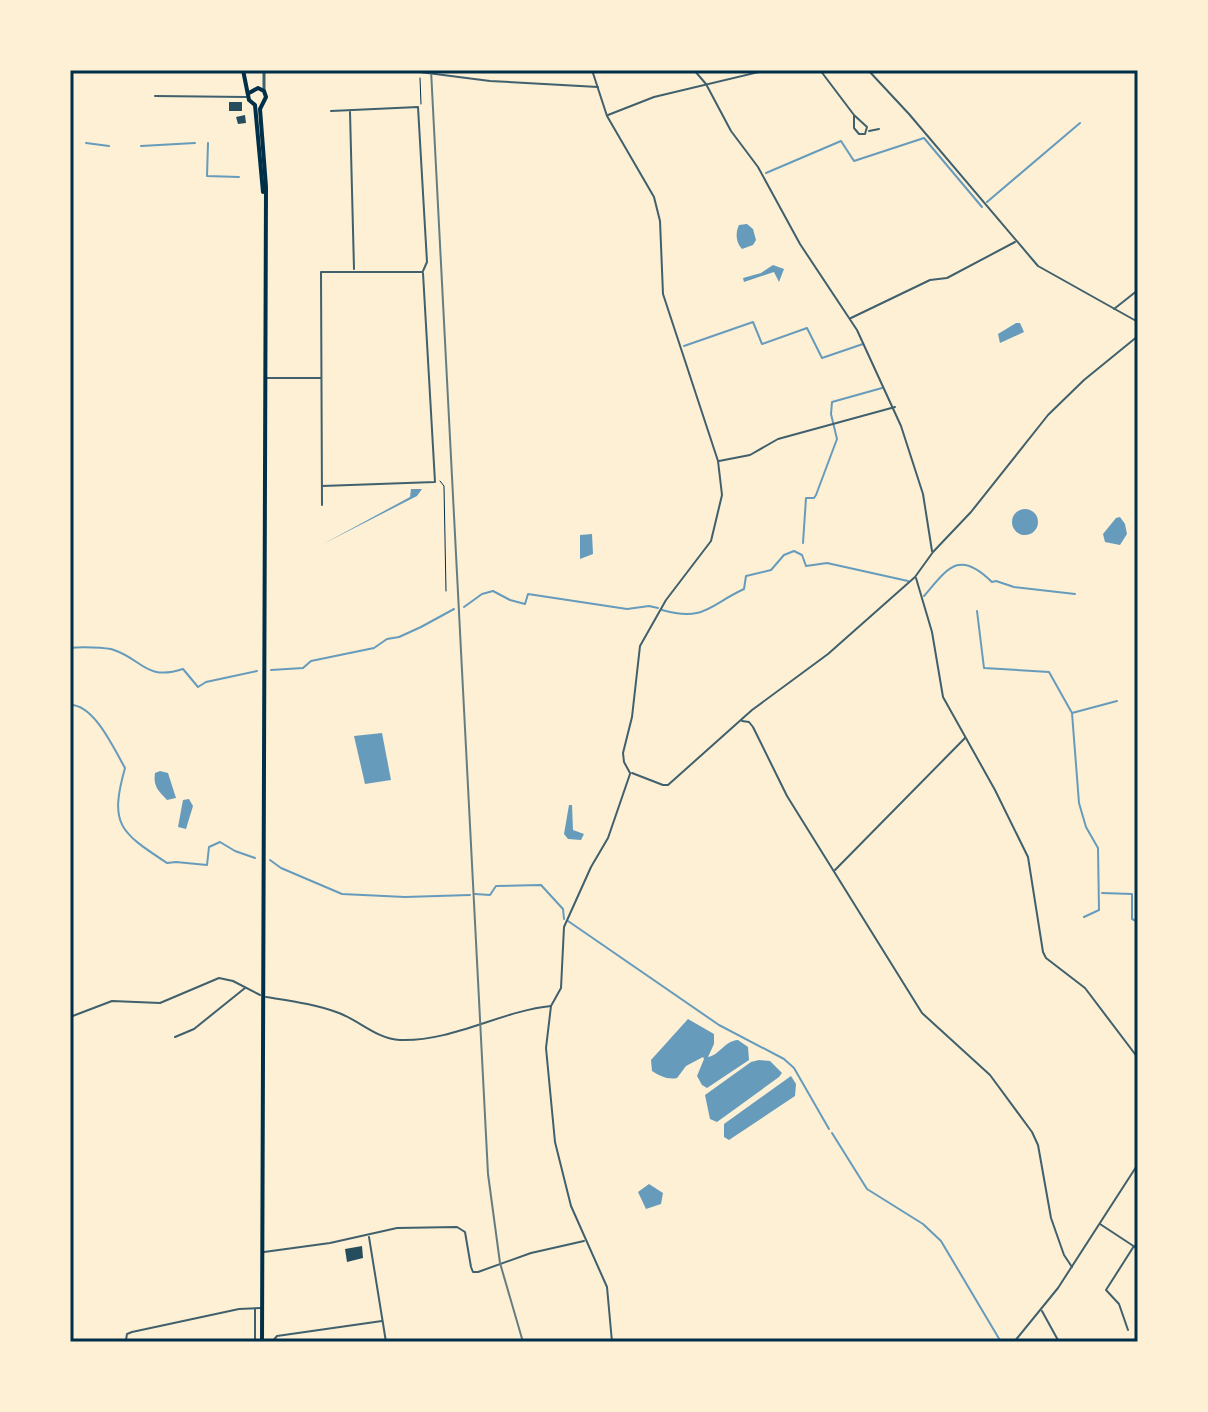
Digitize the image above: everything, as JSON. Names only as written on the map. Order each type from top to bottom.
[{"type":"main road","points":[[243,70],[249,95],[258,104],[264,198],[262,1342]]},
{"type":"main road","points":[[245,78],[259,89],[265,100],[258,104]]},
{"type":"main road","points":[[249,95],[259,89]]},
{"type":"street","points":[[404,70],[490,81],[598,87]]},
{"type":"street","points":[[592,70],[607,116],[654,197],[660,221],[663,294],[718,461],[722,495],[708,549],[671,592],[640,646],[632,717],[623,758],[630,773],[668,785],[740,721],[828,654],[915,577],[1048,415],[1084,380],[1138,336]]},
{"type":"street","points":[[694,70],[706,84],[731,131],[778,199],[800,244],[850,319],[895,407],[923,494],[933,552]]},
{"type":"street","points":[[607,116],[640,102],[767,70]]},
{"type":"street","points":[[820,70],[867,127],[867,131]]},
{"type":"street","points":[[868,70],[909,114],[1026,255],[1051,275],[1138,322]]},
{"type":"street","points":[[259,89],[264,71]]},
{"type":"street","points":[[155,96],[249,95]]},
{"type":"street","points":[[322,486],[435,482],[422,272],[427,262],[418,107],[331,111]]},
{"type":"street","points":[[350,110],[354,272]]},
{"type":"street","points":[[854,115],[852,121],[856,131],[862,135],[879,129]]},
{"type":"street","points":[[850,319],[930,280],[947,278],[1015,241]]},
{"type":"street","points":[[322,505],[321,272],[422,272]]},
{"type":"street","points":[[1113,310],[1138,290]]},
{"type":"street","points":[[264,378],[321,378]]},
{"type":"street","points":[[718,461],[750,455],[778,439],[895,407]]},
{"type":"street","points":[[915,577],[932,632],[940,689],[1028,857],[1043,952],[1046,958],[1085,988],[1138,1058]]},
{"type":"street","points":[[740,721],[749,722],[753,727],[787,796],[922,1013],[990,1075],[1028,1125],[1038,1145],[1055,1232],[1072,1267]]},
{"type":"street","points":[[834,871],[966,737]]},
{"type":"street","points":[[612,1342],[607,1287],[571,1206],[555,1142],[547,1058],[551,1006],[561,988],[565,922],[608,838],[630,773]]},
{"type":"street","points":[[70,1017],[112,1001],[160,1003],[213,979],[226,979],[263,996],[318,1006],[341,1014],[382,1036],[403,1040],[475,1026],[551,1006]]},
{"type":"street","points":[[175,1037],[194,1029],[246,987]]},
{"type":"street","points":[[1014,1342],[1042,1310],[1072,1267],[1138,1164]]},
{"type":"street","points":[[1100,1224],[1138,1249]]},
{"type":"street","points":[[262,1252],[309,1247],[411,1226],[461,1228],[465,1232],[471,1267],[473,1272],[478,1272],[531,1253],[585,1241]]},
{"type":"street","points":[[368,1234],[386,1342]]},
{"type":"street","points":[[1128,1330],[1119,1304],[1106,1290],[1134,1246]]},
{"type":"street","points":[[255,1308],[255,1342]]},
{"type":"street","points":[[126,1340],[127,1334],[132,1332],[262,1308]]},
{"type":"street","points":[[1042,1310],[1059,1342]]},
{"type":"street","points":[[272,1342],[277,1336],[382,1321]]},
{"type":"path","points":[[413,71],[420,78],[421,107]]},
{"type":"path","points":[[439,476],[444,486],[446,591]]},
{"type":"water","points":[[747,224],[753,229],[756,240],[753,245],[742,249],[737,241],[737,231],[739,225]]},
{"type":"water","points":[[773,265],[784,269],[779,282],[774,272],[744,282],[743,278],[761,273]]},
{"type":"water","points":[[1020,323],[1024,332],[1000,343],[998,334]]},
{"type":"water","points":[[411,489],[422,489],[417,496],[323,544],[410,497]]},
{"type":"water","points":[[1025,509],[1034,513],[1038,522],[1034,531],[1025,535],[1016,531],[1012,522],[1016,513]]},
{"type":"water","points":[[1120,517],[1127,534],[1120,545],[1105,542],[1103,534]]},
{"type":"water","points":[[592,534],[593,554],[580,559],[580,535]]},
{"type":"water","points":[[382,733],[391,780],[365,784],[354,736]]},
{"type":"water","points":[[155,773],[168,773],[176,798],[167,800],[157,788]]},
{"type":"water","points":[[189,799],[193,806],[186,829],[178,827],[183,800]]},
{"type":"water","points":[[569,805],[572,805],[573,830],[584,834],[581,840],[568,839],[564,834]]},
{"type":"water","points":[[688,1019],[714,1034],[714,1044],[708,1057],[738,1040],[748,1047],[749,1060],[707,1088],[697,1076],[703,1057],[686,1066],[677,1078],[664,1077],[652,1071],[651,1060]]},
{"type":"water","points":[[770,1061],[782,1073],[717,1122],[710,1119],[705,1095],[751,1062]]},
{"type":"water","points":[[791,1076],[796,1084],[795,1096],[729,1140],[724,1137],[724,1124]]},
{"type":"water","points":[[649,1184],[663,1193],[661,1204],[646,1209],[638,1192]]},
{"type":"building","points":[[229,102],[242,102],[242,111],[229,111]]},
{"type":"building","points":[[245,115],[246,123],[238,124],[236,117]]},
{"type":"building","points":[[362,1246],[363,1258],[347,1262],[345,1249]]},
{"type":"waterway","points":[[987,202],[1080,123]]},
{"type":"waterway","points":[[766,173],[841,141],[854,161],[924,138],[982,207]]},
{"type":"waterway","points":[[86,143],[109,146]]},
{"type":"waterway","points":[[141,146],[195,143]]},
{"type":"waterway","points":[[208,143],[207,176],[239,177]]},
{"type":"waterway","points":[[684,346],[753,322],[762,344],[807,328],[822,358],[863,344]]},
{"type":"waterway","points":[[803,543],[806,498],[816,495],[837,439],[831,414],[832,402],[882,388]]},
{"type":"waterway","points":[[662,610],[688,614],[706,610],[744,589],[746,576],[771,570],[784,555],[794,551],[802,555],[806,566],[827,563],[908,581]]},
{"type":"waterway","points":[[924,596],[947,571],[962,565],[971,566],[992,582],[1075,594]]},
{"type":"waterway","points":[[464,607],[482,594],[493,591],[525,604],[528,594],[627,609],[658,608]]},
{"type":"waterway","points":[[271,670],[303,668],[311,661],[374,648],[454,609]]},
{"type":"waterway","points":[[977,611],[984,668],[1049,672],[1072,713],[1079,803],[1086,827],[1098,848],[1099,910],[1084,917]]},
{"type":"waterway","points":[[70,648],[110,649],[153,671],[183,669],[198,687],[206,682],[257,671]]},
{"type":"waterway","points":[[1072,713],[1117,701]]},
{"type":"waterway","points":[[70,705],[79,707],[95,719],[125,768],[120,787],[119,815],[122,825],[138,843],[167,863],[207,865],[209,847],[220,842],[255,858]]},
{"type":"waterway","points":[[270,860],[281,868],[342,894],[405,897],[470,895]]},
{"type":"waterway","points":[[475,894],[490,895],[496,886],[541,885],[563,909],[564,919]]},
{"type":"waterway","points":[[1102,893],[1132,894],[1132,919],[1138,922]]},
{"type":"waterway","points":[[568,921],[719,1025],[784,1059],[794,1068],[829,1129]]},
{"type":"waterway","points":[[832,1133],[867,1189],[923,1224],[941,1241],[1001,1342]]},
{"type":"railway","points":[[431,70],[488,1174],[500,1263],[523,1342]]}]
